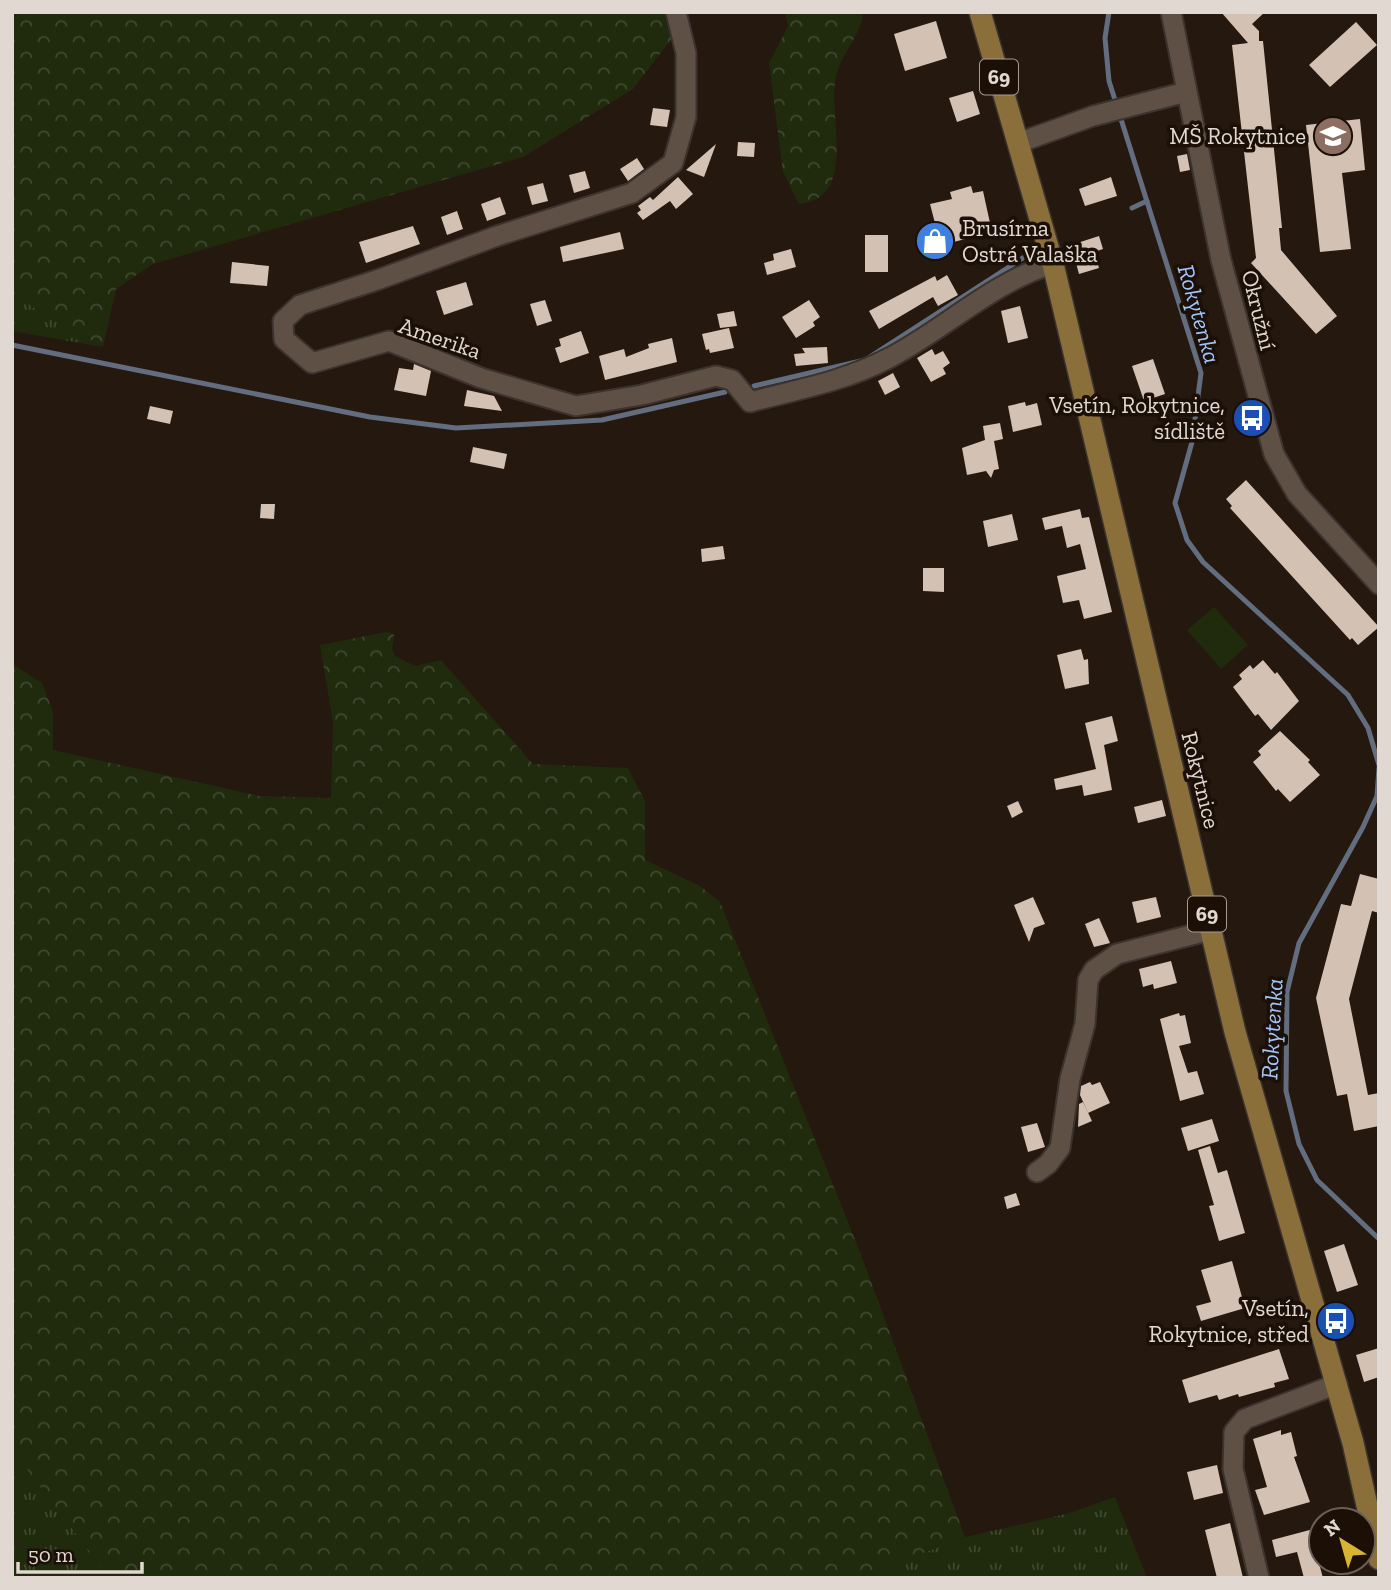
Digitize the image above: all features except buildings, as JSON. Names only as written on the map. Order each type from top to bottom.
[{"type":"main road","name":"Rokytnice","points":[[979,12],[1053,264],[1211,930],[1279,1191],[1367,1495],[1379,1559]]},
{"type":"street","name":"Amerika","points":[[676,12],[686,53],[686,117],[673,163],[632,193],[496,236],[377,280],[299,305],[283,321],[284,339],[312,363],[389,341],[481,378],[576,405],[642,395],[716,376],[732,380],[750,402],[866,370],[890,358],[1025,274],[1053,264]]},
{"type":"street","name":"Okružní","points":[[1171,12],[1221,260],[1274,454],[1297,494],[1379,584]]},
{"type":"street","points":[[1018,143],[1093,116],[1186,92]]},
{"type":"street","points":[[1037,1171],[1048,1164],[1060,1148],[1070,1079],[1085,1024],[1088,980],[1094,970],[1116,954],[1211,930]]},
{"type":"street","points":[[1259,1578],[1233,1469],[1234,1432],[1245,1419],[1337,1384]]},
{"type":"green space","points":[[12,12],[688,12],[689,16],[633,89],[523,157],[153,264],[116,289],[103,347],[12,295]]},
{"type":"green space","points":[[785,12],[863,12],[859,28],[836,76],[835,172],[829,187],[817,198],[799,204],[783,172],[769,63],[788,26]]},
{"type":"green space","points":[[12,295],[103,347],[12,331]]},
{"type":"green space","points":[[1214,607],[1248,645],[1221,669],[1187,630]]},
{"type":"green space","points":[[387,632],[394,634],[392,649],[395,656],[415,666],[441,660],[533,764],[628,768],[645,801],[645,860],[700,886],[720,902],[863,1260],[965,1537],[858,1578],[110,1578],[12,1450],[12,664],[42,683],[53,712],[53,750],[259,796],[331,798],[333,722],[320,645]]},
{"type":"green space","points":[[12,1450],[110,1578],[16,1578],[12,1573]]},
{"type":"green space","points":[[1115,1497],[1147,1578],[858,1578],[965,1537],[1066,1514]]},
{"type":"waterway","name":"Rokytenka","points":[[1109,12],[1105,38],[1109,81],[1201,373],[1192,442],[1175,503],[1187,540],[1203,562],[1348,695],[1368,728],[1379,765]]},
{"type":"waterway","points":[[1132,208],[1147,201]]},
{"type":"waterway","points":[[754,386],[865,360],[1029,254]]},
{"type":"waterway","points":[[12,345],[370,417],[456,428],[602,420],[725,392]]},
{"type":"waterway","name":"Rokytenka","points":[[1379,768],[1377,796],[1363,827],[1299,943],[1287,992],[1286,1091],[1299,1144],[1317,1180],[1379,1239]]},
{"type":"place","name":"MŠ Rokytnice","points":[[1333,136]]},
{"type":"place","name":"Brusírna Ostrá Valaška","points":[[935,241]]},
{"type":"place","name":"Vsetín, Rokytnice, sídliště","points":[[1252,418]]},
{"type":"place","name":"Vsetín, Rokytnice, střed","points":[[1336,1321]]}]
